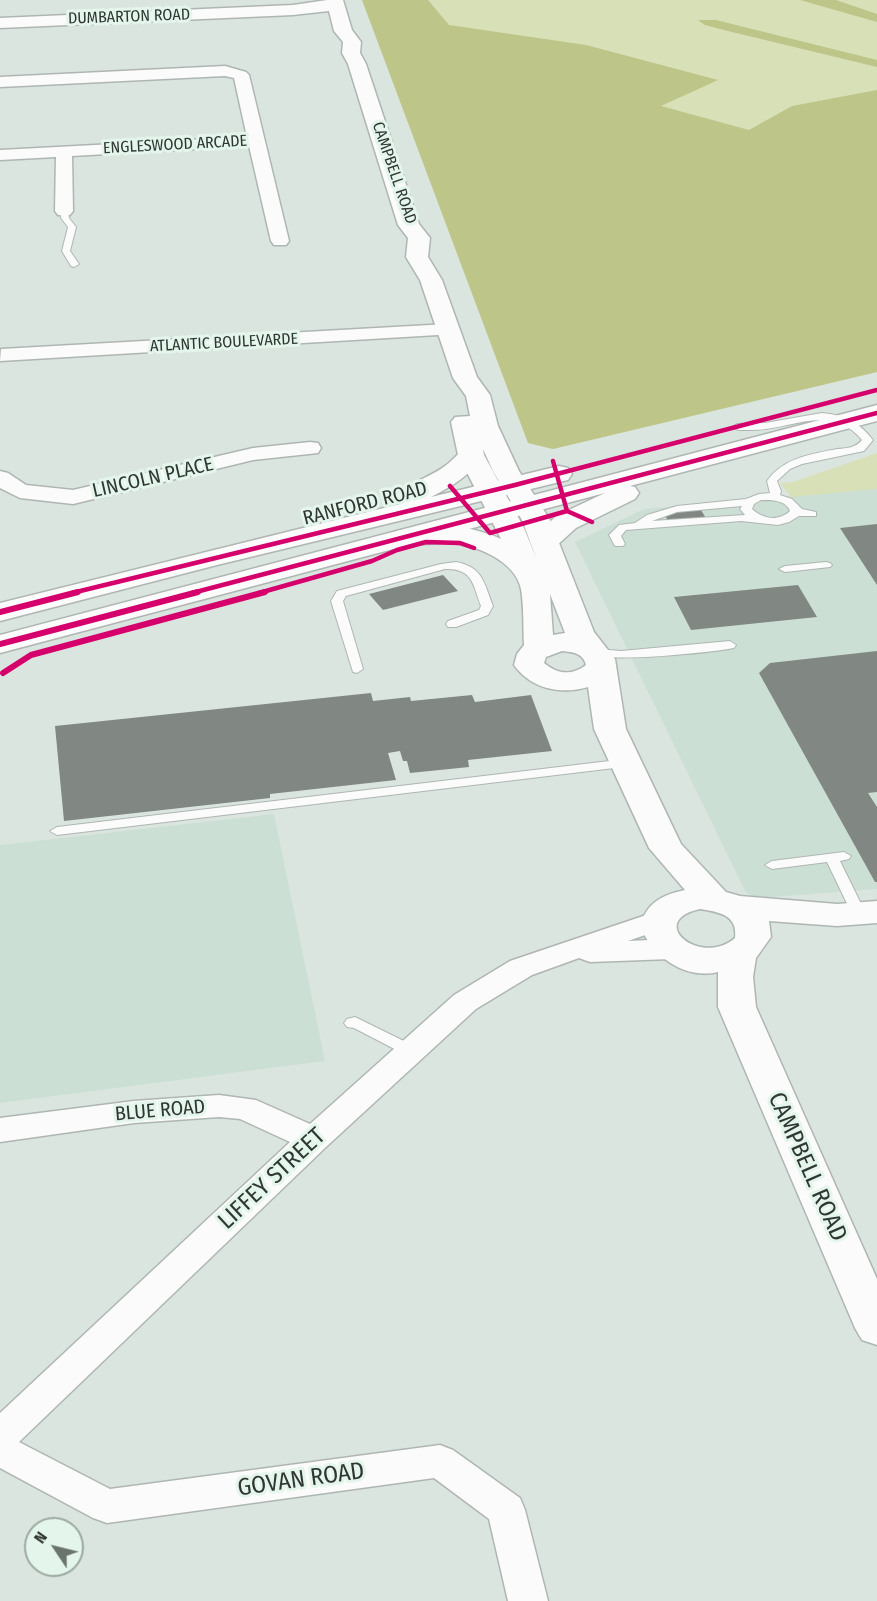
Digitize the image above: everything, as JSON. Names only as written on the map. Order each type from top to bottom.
[{"type":"street","name":"DUMBARTON ROAD","points":[[0,23],[293,10],[315,13],[337,6]]},
{"type":"street","name":"CAMPBELL ROAD","points":[[337,6],[343,31],[352,42],[351,54],[357,64],[409,225],[418,238],[417,257],[431,280],[467,381],[478,395],[485,426],[506,471],[509,499],[527,569],[535,589],[539,647],[532,653],[529,665],[541,676],[572,693],[610,729]]},
{"type":"street","name":"ENGLESWOOD ARCADE","points":[[0,82],[225,70],[242,75],[256,141],[0,155]]},
{"type":"street","points":[[256,141],[280,241]]},
{"type":"street","points":[[64,151],[64,211]]},
{"type":"street","name":"ATLANTIC BOULEVARDE","points":[[0,355],[448,330]]},
{"type":"street","name":"CAMPBELL ROAD","points":[[467,381],[458,398],[471,455],[544,542],[580,635],[603,658],[610,729],[666,848],[725,903],[751,922],[754,931],[735,977],[737,1006],[877,1328]]},
{"type":"street","name":"RANFORD ROAD","points":[[0,644],[404,538],[509,499],[736,427],[877,390]]},
{"type":"street","name":"RANFORD ROAD","points":[[0,612],[210,558],[357,524],[509,499],[689,462],[877,413]]},
{"type":"street","name":"LINCOLN PLACE","points":[[0,478],[20,491],[73,497],[253,454],[310,448]]},
{"type":"street","points":[[357,524],[456,472],[471,455]]},
{"type":"street","points":[[544,542],[566,522],[689,462]]},
{"type":"street","points":[[404,538],[447,533],[461,534],[496,547],[527,569]]},
{"type":"street","points":[[539,647],[562,642],[575,643],[603,658],[596,673],[576,681],[552,680]]},
{"type":"street","name":"CAMPBELL ROAD","points":[[666,848],[669,934],[706,980],[737,1006]]},
{"type":"street","points":[[688,899],[858,914],[746,946],[716,960],[669,934],[688,899]]},
{"type":"street","name":"LIFFEY STREET","points":[[0,1436],[314,1139],[465,1002],[521,968],[564,952],[669,934]]},
{"type":"street","name":"BLUE ROAD","points":[[0,1130],[134,1112],[219,1106],[245,1108],[314,1139]]},
{"type":"street","name":"GOVAN ROAD","points":[[0,1450],[107,1506],[440,1461],[506,1510],[528,1601]]},
{"type":"lane","points":[[64,211],[64,218],[72,227],[66,251],[74,264]]},
{"type":"lane","points":[[736,427],[768,427],[810,416],[836,417],[847,421],[862,432],[868,440],[860,449],[789,464],[775,472],[772,481],[776,491],[774,497]]},
{"type":"lane","points":[[640,524],[649,517],[668,511],[749,502],[759,497],[774,497],[793,504],[792,516],[802,528]]},
{"type":"lane","points":[[749,502],[746,509],[759,519]]},
{"type":"lane","points":[[619,544],[615,535],[623,527],[640,524],[650,526],[741,518],[774,522],[792,516],[812,514]]},
{"type":"lane","points":[[357,669],[337,601],[341,594],[445,566],[462,565],[473,573],[487,606],[484,612],[452,624]]},
{"type":"lane","points":[[785,569],[826,565]]},
{"type":"lane","points":[[603,658],[664,647],[730,645]]},
{"type":"lane","points":[[57,831],[626,764]]},
{"type":"lane","points":[[772,865],[838,857],[858,914]]},
{"type":"lane","points":[[352,1023],[355,1022],[411,1051]]},
{"type":"shaded area","points":[[877,488],[877,889],[760,898],[746,893],[575,542],[644,509]]},
{"type":"shaded area","points":[[274,814],[325,1061],[0,1103],[0,845]]},
{"type":"green space","points":[[362,0],[877,0],[877,372],[553,449],[528,443]]},
{"type":"green space","points":[[362,0],[428,0],[449,25],[586,45],[718,80],[661,106],[749,130],[792,106],[877,90],[877,372],[553,449],[528,443]]},
{"type":"green space","points":[[800,0],[836,0],[877,14],[877,22]]},
{"type":"green space","points":[[698,20],[716,20],[877,60],[877,67],[705,25]]},
{"type":"green space","points":[[877,453],[877,489],[791,497],[780,483],[793,482]]},
{"type":"building","points":[[701,510],[707,520],[669,523],[664,513]]},
{"type":"building","points":[[877,524],[877,585],[840,528]]},
{"type":"building","points":[[443,575],[458,591],[383,610],[369,594]]},
{"type":"building","points":[[798,585],[817,617],[691,630],[674,597]]},
{"type":"building","points":[[877,651],[877,792],[868,793],[877,807],[877,882],[875,882],[759,673],[770,663]]},
{"type":"building","points":[[371,693],[373,701],[410,697],[411,701],[472,695],[475,702],[531,695],[552,751],[468,760],[469,767],[410,773],[407,761],[403,761],[400,751],[388,753],[396,780],[270,794],[270,798],[64,821],[55,726]]},
{"type":"cycle path","points":[[0,612],[211,558],[515,485],[877,390]]},
{"type":"cycle path","points":[[0,644],[877,413]]},
{"type":"cycle path","points":[[553,461],[567,511],[592,522]]},
{"type":"cycle path","points":[[450,486],[490,533],[567,511]]},
{"type":"cycle path","points":[[3,673],[31,655],[302,582],[426,542],[460,543],[474,548]]}]
